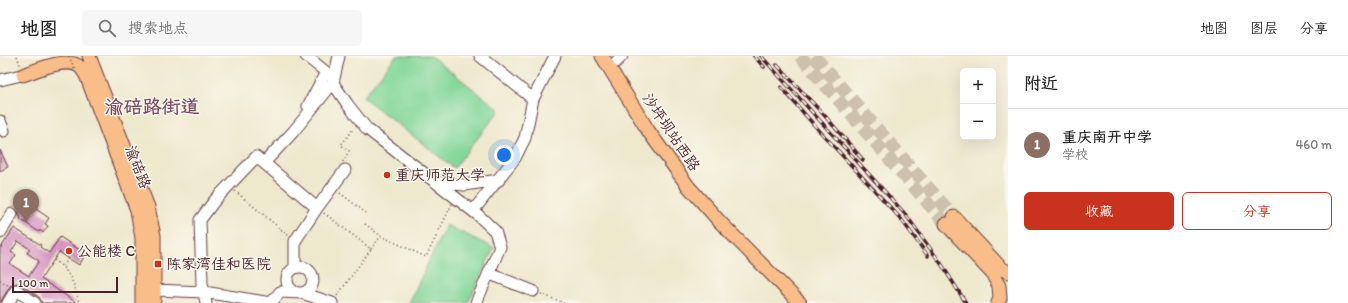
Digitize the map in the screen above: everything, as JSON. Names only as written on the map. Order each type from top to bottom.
[{"type":"main road","name":"渝碚路","points":[[89,56],[148,207],[154,236],[154,297]]},
{"type":"main road","name":"沙坪坝站西路","points":[[602,56],[648,132],[688,186],[719,221],[800,303]]},
{"type":"main road","name":"沙坪坝站西路","points":[[617,58],[654,126],[694,182],[719,221]]},
{"type":"main road","name":"渝碚路","points":[[65,59],[67,62],[80,67],[86,75],[137,210],[142,238],[142,303]]},
{"type":"main road","points":[[20,75],[65,59]]},
{"type":"main road","points":[[998,303],[1000,298],[999,286],[992,272],[950,220],[1001,268],[1008,272]]},
{"type":"street","points":[[292,132],[326,72],[306,56]]},
{"type":"street","points":[[264,163],[333,83],[339,56]]},
{"type":"street","points":[[473,211],[515,158],[525,138],[533,99],[555,56]]},
{"type":"street","points":[[483,57],[533,99]]},
{"type":"street","points":[[0,80],[20,75]]},
{"type":"street","points":[[333,83],[367,129],[473,211],[495,231],[500,247],[490,274],[476,303]]},
{"type":"street","points":[[205,298],[202,283],[200,220],[215,200],[256,156],[317,208]]},
{"type":"street","points":[[295,268],[295,241],[345,170]]},
{"type":"street","points":[[435,182],[464,185],[499,180]]},
{"type":"street","points":[[0,233],[12,214]]},
{"type":"street","points":[[154,297],[205,298],[271,303],[280,292],[302,293],[309,289],[312,277],[307,270],[299,267],[295,268],[288,274],[287,282],[291,290],[295,292],[302,293],[332,303]]},
{"type":"street","points":[[490,274],[533,291]]},
{"type":"street","points":[[8,303],[16,290],[35,303]]},
{"type":"path","points":[[65,59],[75,70]]},
{"type":"path","points":[[345,170],[342,162],[349,151],[341,145],[360,120]]},
{"type":"path","points":[[228,186],[295,241]]},
{"type":"path","points":[[332,187],[366,213]]},
{"type":"path","points":[[365,224],[381,236],[426,257],[455,198]]},
{"type":"path","points":[[317,208],[371,249]]},
{"type":"path","points":[[332,303],[381,236]]},
{"type":"path","points":[[63,266],[68,258]]},
{"type":"path","points":[[54,260],[63,266],[75,287],[79,303]]},
{"type":"path","points":[[533,291],[564,303]]},
{"type":"green space","points":[[396,56],[431,56],[500,110],[454,168],[363,97]]},
{"type":"green space","points":[[446,225],[494,248],[468,303],[409,303]]},
{"type":"building","points":[[0,150],[8,167],[0,171]]},
{"type":"building","points":[[24,204],[28,207],[30,205],[49,218],[45,224],[48,226],[43,233],[40,230],[39,232],[20,219],[21,217],[19,216],[19,212]]},
{"type":"building","points":[[14,228],[41,245],[40,247],[49,253],[60,237],[86,254],[79,265],[59,252],[41,279],[77,303],[42,303],[39,297],[20,284],[16,283],[10,286],[0,303],[0,249]],"holes":[[[18,241],[30,249],[27,253],[39,261],[29,276],[10,264],[16,255],[11,252]]]},
{"type":"tunnel","points":[[800,56],[946,224]]},
{"type":"tunnel","points":[[814,56],[954,217]]},
{"type":"railway","points":[[754,56],[764,67]]},
{"type":"railway","points":[[761,56],[906,215],[942,265],[966,303]]},
{"type":"railway","points":[[777,65],[825,116],[863,160]]},
{"type":"railway","points":[[781,87],[901,219],[928,256]]},
{"type":"place","name":"重庆师范大学","points":[[387,175]]},
{"type":"place","name":"重庆南开中学","points":[[26,222]]},
{"type":"place","name":"公能楼 C","points":[[69,251]]},
{"type":"place","name":"陈家湾佳和医院","points":[[158,264]]},
{"type":"district","name":"渝碚路街道","points":[[152,106]]}]
